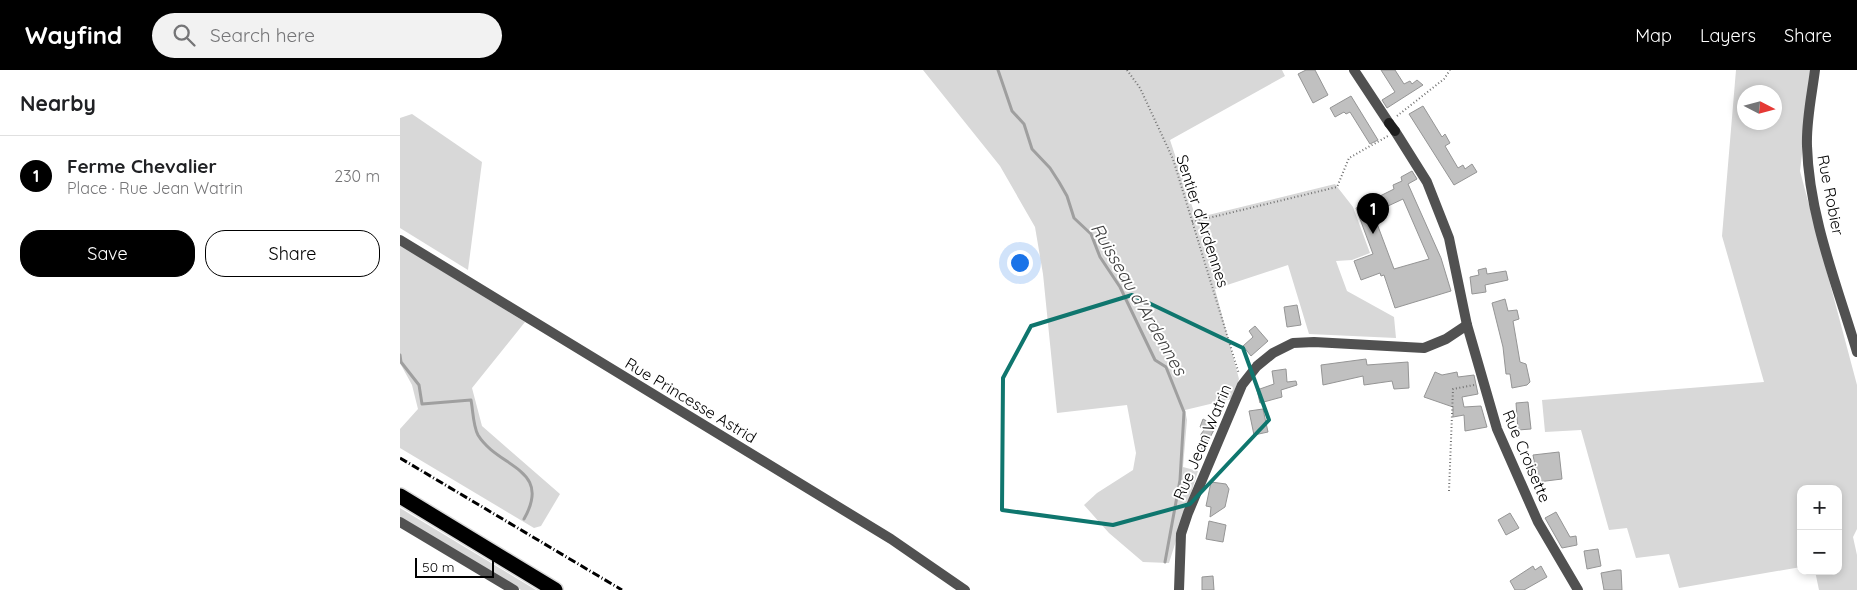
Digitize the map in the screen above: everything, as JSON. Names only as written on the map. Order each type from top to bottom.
[{"type":"highway","points":[[400,496],[555,590]]},
{"type":"street","points":[[1354,70],[1427,182],[1449,238],[1467,325]]},
{"type":"street","name":"Rue Robier","points":[[1815,70],[1807,144],[1810,176],[1816,215],[1857,352]]},
{"type":"street","name":"Rue Princesse Astrid","points":[[400,240],[891,539],[965,590]]},
{"type":"street","name":"Rue Croisette","points":[[1467,325],[1496,429],[1534,514],[1578,590]]},
{"type":"street","name":"Rue Jean Watrin","points":[[1179,590],[1181,534],[1242,385],[1257,366],[1273,353],[1294,343],[1314,342],[1424,348],[1446,339],[1467,325]]},
{"type":"street","points":[[400,522],[514,590]]},
{"type":"path","name":"Sentier d'Ardennes","points":[[1127,70],[1140,88],[1173,159],[1242,385]]},
{"type":"path","points":[[1388,122],[1444,79],[1450,70]]},
{"type":"path","points":[[1192,222],[1337,187],[1349,158],[1395,131]]},
{"type":"path","points":[[1449,491],[1453,389],[1483,382]]},
{"type":"highlighted area","points":[[1132,295],[1243,348],[1269,420],[1190,504],[1113,525],[1002,510],[1003,378],[1031,326]]},
{"type":"shaded area","points":[[923,70],[1282,70],[1285,76],[1170,140],[1196,218],[1335,184],[1353,207],[1370,253],[1352,260],[1336,261],[1347,291],[1394,317],[1396,338],[1309,334],[1288,265],[1215,289],[1239,379],[1231,399],[1185,410],[1187,420],[1183,467],[1198,471],[1169,563],[1143,562],[1109,533],[1084,505],[1097,493],[1133,470],[1136,453],[1127,405],[1057,413],[1043,274],[1035,227],[1000,166]]},
{"type":"shaded area","points":[[1736,70],[1812,70],[1800,171],[1857,385],[1857,529],[1853,537],[1857,555],[1857,590],[1819,590],[1816,575],[1842,575],[1842,485],[1797,485],[1797,568],[1679,588],[1669,554],[1636,558],[1627,528],[1609,530],[1581,430],[1545,432],[1542,400],[1764,382],[1722,236]]},
{"type":"shaded area","points":[[412,114],[482,162],[468,270],[400,228],[400,118]]},
{"type":"shaded area","points":[[400,245],[525,322],[472,388],[482,426],[560,494],[541,526],[534,528],[400,448],[400,429],[418,409],[412,385],[400,363]]},
{"type":"shaded area","points":[[400,508],[536,590],[521,590],[400,517]]},
{"type":"building","points":[[1306,70],[1315,70],[1328,95],[1313,103],[1298,74]]},
{"type":"building","points":[[1381,70],[1395,70],[1404,84],[1410,81],[1412,84],[1417,80],[1423,85],[1387,108],[1382,100],[1395,92]]},
{"type":"building","points":[[1351,96],[1378,140],[1370,144],[1350,112],[1346,114],[1344,112],[1335,117],[1330,108]]},
{"type":"building","points":[[1423,106],[1442,137],[1445,134],[1450,143],[1445,146],[1458,168],[1463,165],[1465,169],[1472,164],[1477,172],[1454,185],[1409,114]]},
{"type":"building","points":[[1412,171],[1417,179],[1408,184],[1441,258],[1451,291],[1395,308],[1384,275],[1381,276],[1380,273],[1361,280],[1354,261],[1373,254],[1356,208],[1394,189],[1393,185],[1402,181],[1401,177]],"holes":[[[1403,199],[1429,259],[1394,269],[1373,213]]]},
{"type":"building","points":[[1486,268],[1487,274],[1506,271],[1508,280],[1485,285],[1486,292],[1472,294],[1470,277],[1479,275],[1478,270]]},
{"type":"building","points":[[1505,299],[1508,311],[1517,310],[1519,319],[1513,321],[1520,362],[1526,364],[1530,382],[1527,385],[1512,388],[1510,374],[1506,374],[1503,347],[1492,303]]},
{"type":"building","points":[[1297,305],[1301,325],[1287,327],[1284,307]]},
{"type":"building","points":[[1255,326],[1268,341],[1251,356],[1243,346],[1253,337],[1249,331]]},
{"type":"building","points":[[1366,359],[1367,365],[1408,362],[1409,388],[1394,389],[1392,381],[1364,385],[1363,376],[1323,385],[1321,365]]},
{"type":"building","points":[[1286,369],[1287,382],[1296,381],[1297,385],[1281,390],[1282,397],[1260,403],[1257,390],[1274,384],[1272,371]]},
{"type":"building","points":[[1435,372],[1442,375],[1457,372],[1458,377],[1474,375],[1478,394],[1462,397],[1464,407],[1481,406],[1487,427],[1465,431],[1464,415],[1453,417],[1453,407],[1424,397]]},
{"type":"building","points":[[1528,402],[1531,429],[1518,430],[1516,403]]},
{"type":"building","points":[[1263,409],[1268,432],[1254,435],[1249,411]]},
{"type":"building","points":[[1203,419],[1216,426],[1202,453],[1201,434],[1204,430],[1200,427]]},
{"type":"building","points":[[1559,452],[1562,479],[1538,482],[1533,455]]},
{"type":"building","points":[[1211,482],[1226,484],[1229,489],[1225,507],[1210,517],[1211,507],[1206,506]]},
{"type":"building","points":[[1556,512],[1570,537],[1576,536],[1577,545],[1562,548],[1545,518]]},
{"type":"building","points":[[1510,513],[1519,528],[1506,535],[1498,520]]},
{"type":"building","points":[[1209,521],[1226,525],[1223,542],[1206,539]]},
{"type":"building","points":[[1598,549],[1601,566],[1587,569],[1584,551]]},
{"type":"building","points":[[1533,566],[1535,570],[1541,566],[1547,577],[1524,590],[1515,590],[1510,581]]},
{"type":"building","points":[[1621,570],[1622,590],[1604,590],[1601,573]]},
{"type":"building","points":[[1213,576],[1214,590],[1202,590],[1202,577]]},
{"type":"waterway","name":"Ruisseau d'Ardennes","points":[[998,70],[1012,111],[1024,124],[1032,149],[1050,168],[1059,182],[1067,196],[1074,218],[1091,234],[1100,257],[1120,287],[1155,360],[1166,367],[1184,412],[1180,480],[1165,562]]},
{"type":"waterway","points":[[400,355],[401,362],[419,385],[422,404],[471,400],[474,423],[478,435],[487,446],[519,470],[527,479],[532,489],[531,502],[524,519]]},
{"type":"railway","points":[[400,458],[622,590]]},
{"type":"place","name":"Ferme Chevalier","points":[[1373,234]]}]
